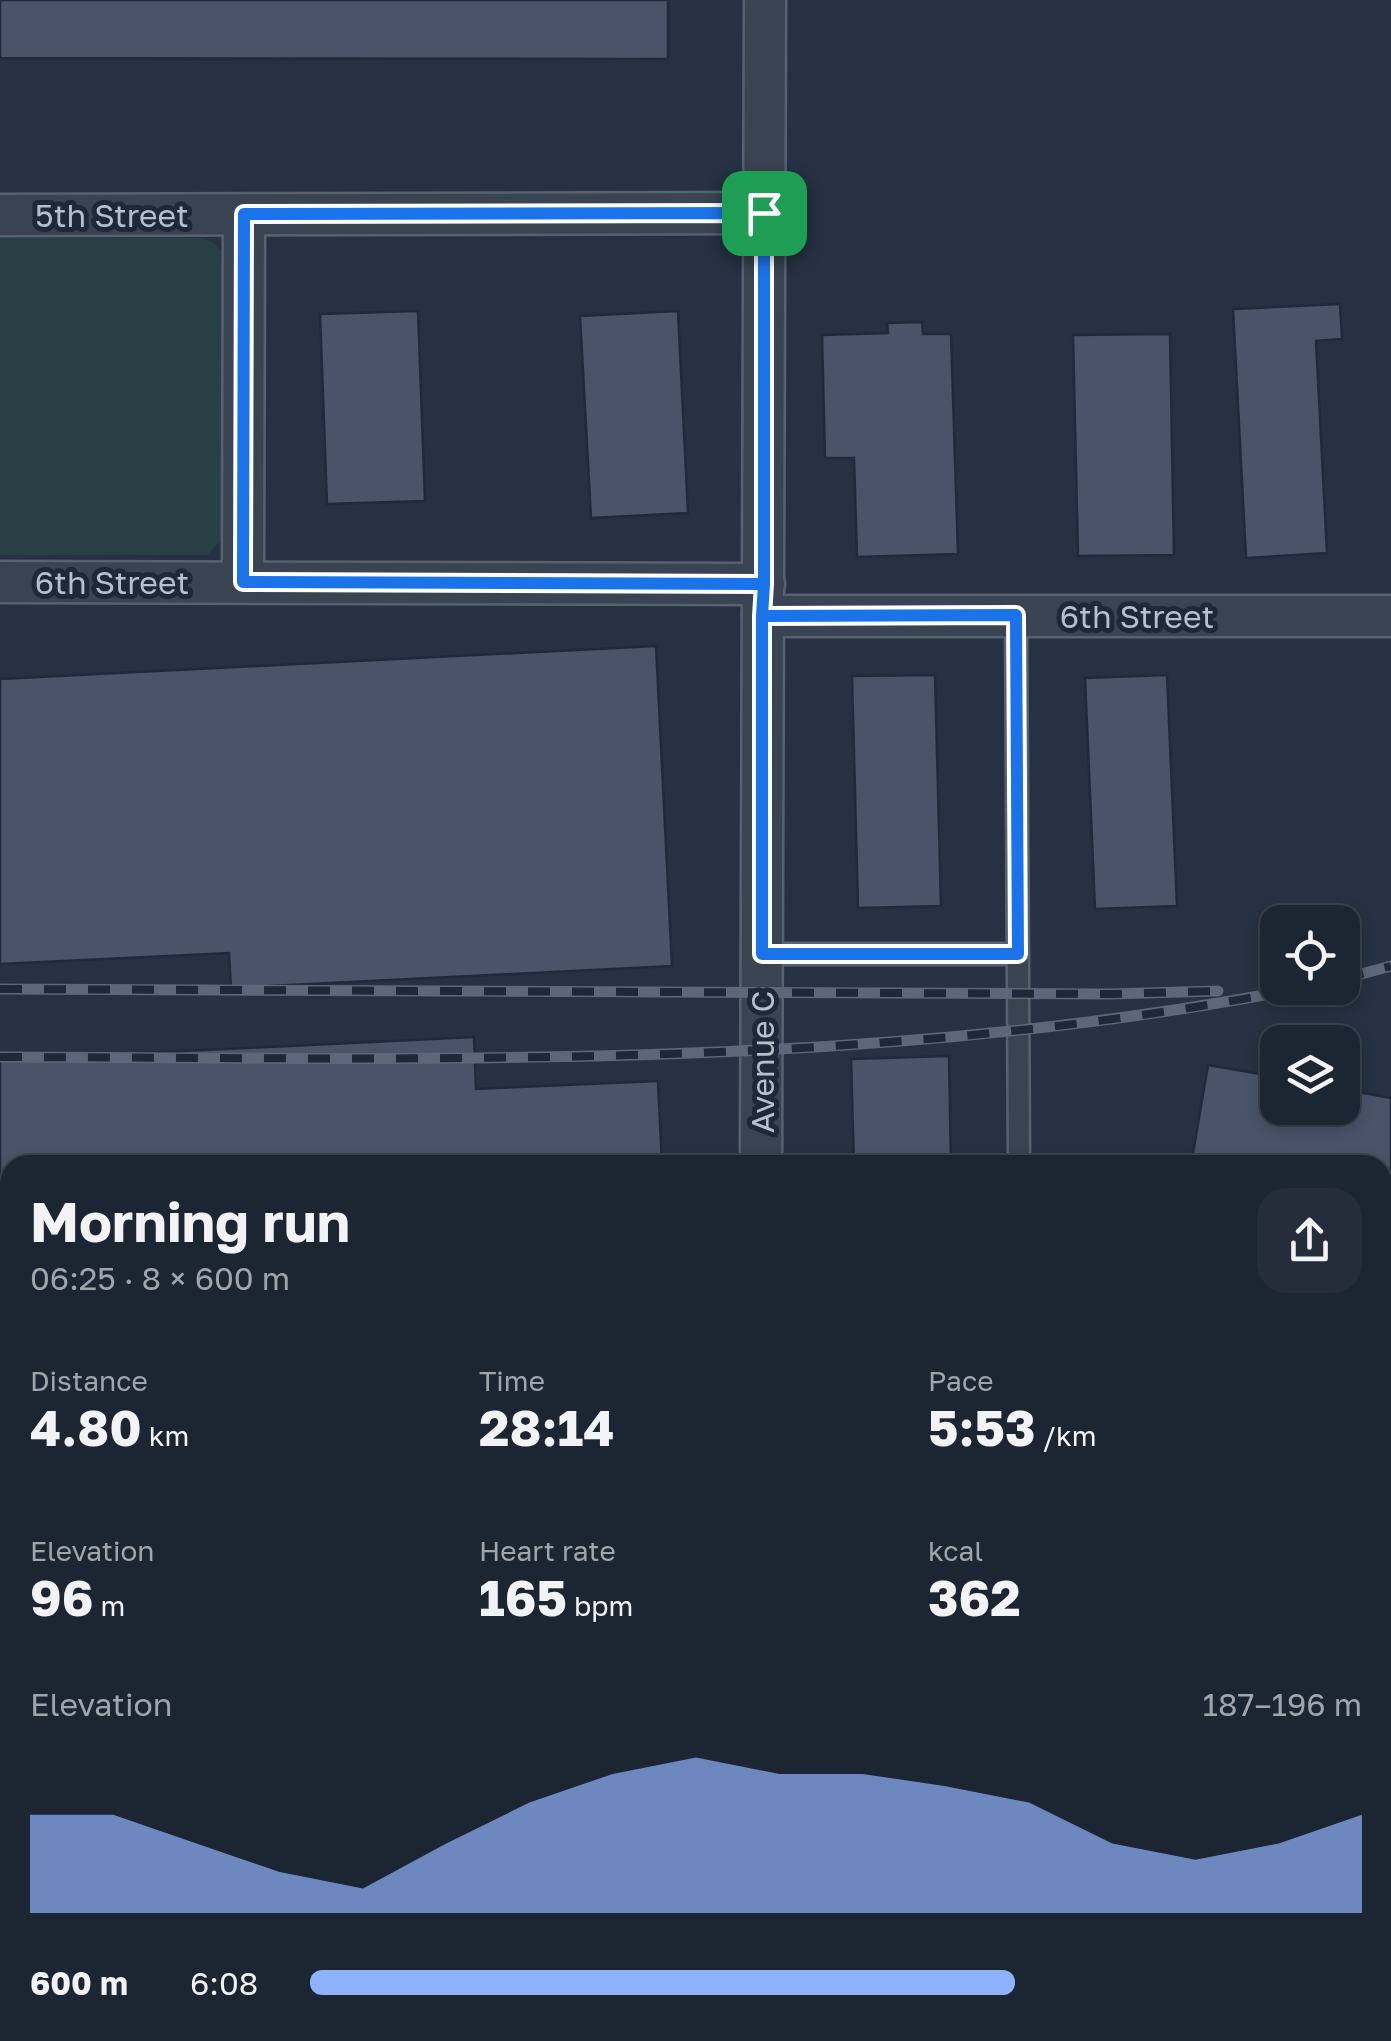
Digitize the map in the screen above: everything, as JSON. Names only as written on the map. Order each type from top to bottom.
[{"type":"street","name":"Avenue C","points":[[761,1155],[765,0]]},
{"type":"street","name":"5th Street","points":[[0,215],[764,213]]},
{"type":"street","points":[[243,582],[244,214]]},
{"type":"street","name":"6th Street","points":[[0,582],[243,582],[763,600],[1016,615],[1391,616]]},
{"type":"lane","points":[[1016,615],[1020,1155]]},
{"type":"lane","points":[[762,954],[1018,954]]},
{"type":"green space","points":[[0,238],[201,238],[214,243],[225,256],[225,535],[208,555],[0,555]]},
{"type":"building","points":[[0,0],[668,0],[668,59],[0,58]]},
{"type":"building","points":[[1340,304],[1342,339],[1316,341],[1327,553],[1246,558],[1233,309]]},
{"type":"building","points":[[418,311],[425,501],[327,504],[320,314]]},
{"type":"building","points":[[678,311],[688,513],[591,518],[580,316]]},
{"type":"building","points":[[922,322],[923,334],[951,334],[958,554],[857,557],[854,458],[825,458],[822,335],[888,333],[887,323]]},
{"type":"building","points":[[1170,334],[1174,555],[1078,556],[1073,335]]},
{"type":"building","points":[[656,646],[672,966],[231,988],[229,953],[0,964],[0,679]]},
{"type":"building","points":[[935,675],[941,906],[858,908],[852,676]]},
{"type":"building","points":[[1167,675],[1177,906],[1095,909],[1085,678]]},
{"type":"building","points":[[474,1037],[476,1089],[658,1081],[662,1155],[0,1155],[0,1060]]},
{"type":"building","points":[[949,1056],[951,1155],[854,1155],[851,1059]]},
{"type":"building","points":[[1208,1065],[1260,1074],[1260,1125],[1360,1125],[1360,1092],[1391,1098],[1391,1155],[1193,1155]]},
{"type":"railway","points":[[1360,974],[1391,966]]},
{"type":"railway","points":[[0,989],[1109,994],[1218,991]]},
{"type":"railway","points":[[0,1057],[490,1058],[816,1047],[979,1034],[1141,1015],[1260,995]]},
{"type":"route","points":[[764,213],[244,214],[243,582],[764,584],[762,616],[1016,615],[1018,954],[762,954],[762,616],[764,584],[764,213]]}]
